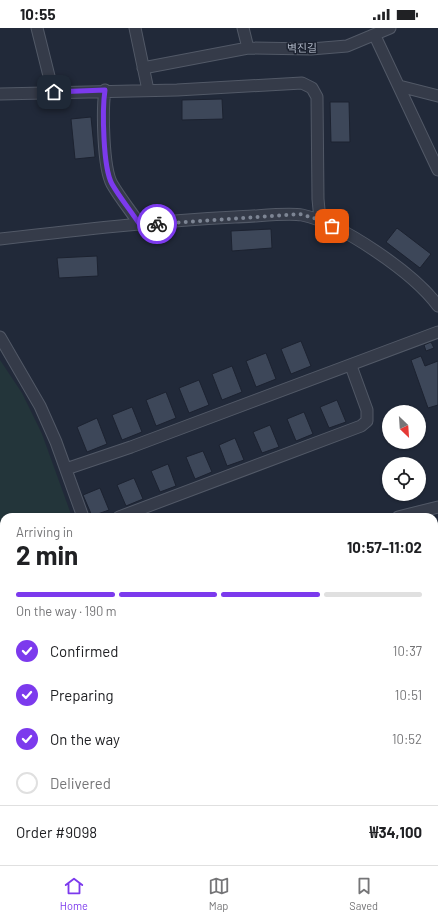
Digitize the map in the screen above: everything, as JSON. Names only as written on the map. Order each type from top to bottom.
[{"type":"street","points":[[37,28],[54,92]]},
{"type":"street","points":[[135,28],[148,90]]},
{"type":"street","points":[[243,28],[248,48]]},
{"type":"street","name":"벽진길","points":[[143,68],[248,48],[311,49],[346,46],[375,36],[390,28]]},
{"type":"street","points":[[375,36],[438,170]]},
{"type":"street","points":[[0,94],[148,90],[302,83],[312,88],[318,97],[318,199],[320,220]]},
{"type":"street","points":[[399,86],[438,96]]},
{"type":"street","points":[[105,90],[102,107],[107,169],[112,184],[140,225]]},
{"type":"street","points":[[0,239],[209,219],[300,214],[320,220],[394,264],[428,293],[438,306]]},
{"type":"street","points":[[66,469],[351,366],[438,332]]},
{"type":"street","points":[[0,337],[40,406],[56,442],[81,513]]},
{"type":"street","points":[[130,513],[361,426],[367,421],[367,410],[351,366]]},
{"type":"street","points":[[411,513],[438,507]]},
{"type":"shaded area","points":[[0,360],[22,393],[42,434],[71,513],[0,513]]},
{"type":"building","points":[[222,99],[223,119],[182,120],[182,100]]},
{"type":"building","points":[[330,102],[349,102],[350,142],[331,142]]},
{"type":"building","points":[[91,117],[95,157],[75,159],[71,119]]},
{"type":"building","points":[[397,228],[431,254],[420,268],[386,242]]},
{"type":"building","points":[[271,229],[272,248],[232,251],[231,231]]},
{"type":"building","points":[[97,256],[98,276],[59,278],[57,258]]},
{"type":"building","points":[[301,341],[311,366],[291,374],[281,349]]},
{"type":"building","points":[[431,342],[434,348],[426,351],[424,345]]},
{"type":"building","points":[[266,353],[276,379],[256,387],[246,361]]},
{"type":"building","points":[[421,356],[425,366],[438,361],[438,405],[428,408],[411,360]]},
{"type":"building","points":[[232,366],[242,392],[222,400],[212,374]]},
{"type":"building","points":[[199,380],[209,405],[189,413],[179,388]]},
{"type":"building","points":[[166,392],[176,418],[156,426],[146,400]]},
{"type":"building","points":[[337,400],[346,422],[329,428],[320,407]]},
{"type":"building","points":[[132,407],[142,432],[122,440],[112,415]]},
{"type":"building","points":[[304,412],[313,434],[296,441],[287,419]]},
{"type":"building","points":[[97,418],[107,444],[87,452],[77,427]]},
{"type":"building","points":[[270,425],[279,447],[262,453],[253,432]]},
{"type":"building","points":[[235,438],[244,460],[227,466],[219,445]]},
{"type":"building","points":[[203,451],[212,472],[195,479],[186,457]]},
{"type":"building","points":[[168,464],[176,486],[160,492],[151,471]]},
{"type":"building","points":[[134,478],[143,499],[126,506],[117,485]]},
{"type":"building","points":[[100,488],[109,510],[100,513],[91,513],[83,495]]},
{"type":"way so far","points":[[157,224],[209,219],[300,214],[320,220],[332,226]]},
{"type":"route","points":[[54,92],[105,90],[102,107],[107,169],[112,184],[140,225],[157,224]]}]
